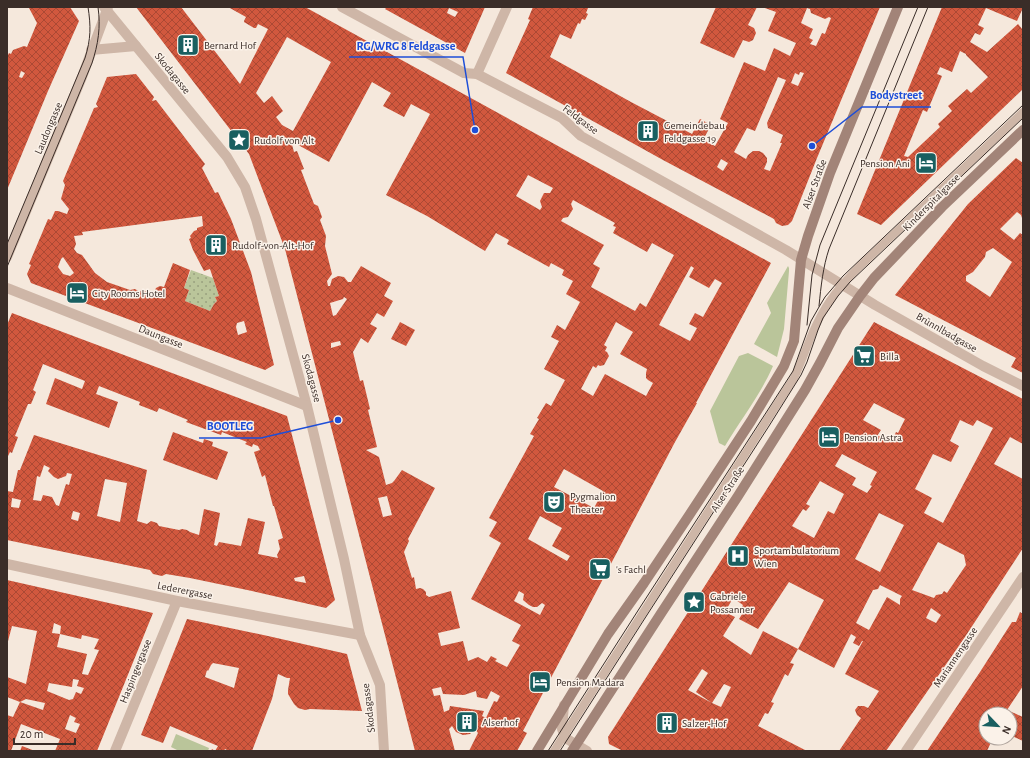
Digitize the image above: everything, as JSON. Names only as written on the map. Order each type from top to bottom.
[{"type":"main road","name":"Alser Straße","points":[[537,751],[608,634],[644,583],[751,421],[784,366],[794,341],[801,260],[808,236],[830,173],[898,7]]},
{"type":"main road","name":"Kinderspitalgasse","points":[[860,296],[874,278],[942,206],[1021,136]]},
{"type":"main road","name":"Alser Straße","points":[[574,748],[738,496],[810,381],[838,328],[860,296]]},
{"type":"street","name":"Feldgasse","points":[[342,7],[464,73],[478,74],[562,118],[581,136],[786,250],[801,260]]},
{"type":"street","points":[[478,74],[507,7]]},
{"type":"street","name":"Skodagasse","points":[[106,8],[227,157],[245,187],[256,219],[307,406],[344,559],[360,635],[380,686],[384,751]]},
{"type":"street","name":"Laudongasse","points":[[7,257],[79,84],[106,8]]},
{"type":"street","points":[[91,50],[136,46]]},
{"type":"street","points":[[801,260],[860,296]]},
{"type":"street","name":"Daungasse","points":[[7,288],[307,406]]},
{"type":"street","name":"Brünnlbadgasse","points":[[860,296],[984,366],[1023,386]]},
{"type":"street","name":"Lederergasse","points":[[7,564],[177,601],[360,635]]},
{"type":"street","name":"Mariannengasse","points":[[906,751],[1023,577]]},
{"type":"street","name":"Haspingergasse","points":[[115,751],[177,601]]},
{"type":"street","points":[[564,705],[562,729],[564,734],[574,748],[587,751]]},
{"type":"lane","points":[[554,751],[794,378],[801,365],[817,323],[829,301],[841,284],[1023,112]]},
{"type":"green space","points":[[788,266],[789,271],[784,329],[777,357],[754,344],[771,313],[767,303]]},
{"type":"green space","points":[[191,270],[213,278],[219,296],[215,297],[217,301],[210,311],[185,301],[189,290],[184,288]]},
{"type":"green space","points":[[748,353],[773,366],[757,396],[725,446],[719,443],[710,411],[739,356]]},
{"type":"green space","points":[[176,734],[209,748],[208,751],[179,751],[171,747]]},
{"type":"building","points":[[70,7],[79,21],[7,190],[7,57],[13,50],[24,46],[27,47],[37,23],[29,8]],"holes":[[[21,71],[25,73],[22,78],[19,77]]]},
{"type":"building","points":[[136,7],[181,7],[240,84],[268,29],[258,24],[256,28],[254,28],[244,22],[246,17],[228,7],[305,7],[771,263],[523,731],[527,733],[517,751],[469,751],[478,733],[475,729],[470,734],[463,735],[456,732],[452,726],[449,729],[455,751],[415,751],[285,249],[249,154]],"holes":[[[287,37],[331,62],[293,131],[282,125],[276,117],[283,111],[272,96],[264,103],[256,93]],[[372,82],[391,93],[383,106],[404,117],[411,104],[430,114],[386,195],[427,216],[485,251],[496,233],[509,240],[507,244],[549,267],[551,263],[564,270],[562,275],[573,281],[566,294],[580,302],[565,330],[557,325],[551,337],[559,341],[544,369],[565,380],[551,406],[546,403],[537,418],[539,419],[530,434],[534,436],[489,518],[497,522],[489,536],[501,543],[471,599],[521,625],[512,641],[520,645],[507,667],[495,661],[497,659],[491,656],[487,662],[478,657],[468,661],[463,641],[441,646],[438,633],[460,628],[451,591],[429,597],[423,589],[416,589],[414,577],[412,578],[404,552],[409,541],[408,539],[435,488],[402,470],[392,483],[386,485],[379,457],[366,450],[377,447],[368,410],[370,409],[363,380],[360,381],[353,352],[361,338],[368,343],[377,328],[370,324],[377,313],[384,317],[393,301],[384,296],[391,283],[361,266],[351,282],[348,282],[344,277],[338,276],[332,279],[330,286],[328,286],[327,281],[332,274],[325,246],[326,236],[320,220],[322,217],[318,206],[314,204],[301,170],[304,169],[297,151],[294,152],[291,141],[329,162]],[[528,175],[553,188],[550,193],[544,193],[540,201],[542,207],[540,210],[516,196]],[[573,200],[615,223],[613,226],[616,227],[613,233],[647,252],[652,243],[674,255],[646,307],[640,303],[635,311],[591,287],[600,268],[593,264],[604,245],[561,221],[563,218],[568,217],[573,209],[571,204]],[[691,266],[694,268],[689,277],[709,288],[715,279],[722,283],[703,317],[695,313],[689,324],[697,328],[690,341],[659,325]],[[344,297],[347,299],[336,315],[333,316],[330,303],[343,299]],[[616,322],[633,332],[620,354],[647,369],[646,378],[653,383],[646,396],[605,374],[593,396],[581,389],[593,366],[596,368],[598,365],[604,365],[609,356],[605,351],[607,347],[604,345]],[[340,341],[341,345],[331,348],[331,343]],[[564,469],[603,491],[594,508],[554,487]],[[387,496],[392,515],[383,517],[378,498]],[[540,516],[562,528],[552,546],[570,556],[567,561],[528,539]],[[519,591],[524,594],[523,600],[529,605],[533,607],[537,607],[542,603],[545,605],[540,615],[514,601]],[[441,687],[443,694],[464,695],[476,691],[477,697],[487,699],[491,691],[500,696],[497,702],[494,701],[486,718],[482,716],[484,711],[450,706],[449,710],[444,712],[440,695],[434,696],[432,689]]]},
{"type":"building","points":[[387,7],[485,7],[465,53],[385,9]],"holes":[[[449,8],[458,12],[455,17],[447,13]]]},
{"type":"building","points":[[533,7],[588,8],[586,13],[588,14],[585,20],[582,19],[580,24],[578,23],[571,39],[560,34],[550,57],[692,134],[700,119],[711,125],[703,140],[715,146],[728,123],[720,119],[744,62],[765,71],[774,48],[790,56],[796,43],[768,31],[776,12],[762,7],[880,7],[792,221],[788,225],[782,226],[776,223],[774,219],[663,160],[506,73],[530,20],[528,19]],"holes":[[[807,8],[810,9],[811,13],[825,19],[829,17],[831,18],[825,34],[822,33],[816,46],[810,44],[813,40],[809,38],[813,29],[801,23]],[[800,72],[804,73],[798,86],[791,83],[795,73],[799,75]],[[778,77],[786,80],[767,123],[768,128],[783,135],[780,143],[782,143],[770,171],[764,169],[767,158],[763,153],[753,151],[746,159],[734,152],[747,128],[755,131]],[[721,159],[728,163],[723,171],[717,167]]]},
{"type":"building","points":[[716,7],[757,7],[748,25],[754,28],[756,33],[753,40],[749,42],[743,40],[734,58],[700,43]]},
{"type":"building","points":[[942,7],[1023,7],[1023,12],[1022,10],[1017,21],[986,8],[978,25],[984,28],[980,35],[975,33],[970,42],[987,52],[1018,24],[1023,30],[1023,89],[881,225],[857,214]],"holes":[[[960,51],[966,54],[988,77],[971,93],[967,89],[948,106],[952,111],[938,124],[940,127],[908,157],[904,156],[923,110],[927,112],[942,76],[937,74],[940,67],[952,72]]]},
{"type":"building","points":[[136,74],[154,97],[152,101],[156,100],[205,164],[202,168],[215,193],[218,192],[231,219],[251,272],[274,365],[265,370],[31,283],[27,274],[31,265],[29,264],[48,219],[51,220],[55,211],[67,214],[69,209],[61,199],[65,185],[63,181],[94,108],[98,107],[96,104],[107,77]],"holes":[[[202,216],[203,226],[197,228],[189,239],[204,271],[210,269],[219,296],[215,297],[217,301],[210,311],[185,301],[189,290],[184,288],[190,270],[173,263],[164,287],[160,286],[156,288],[154,292],[149,293],[142,289],[140,292],[135,289],[130,290],[107,282],[95,273],[82,255],[77,253],[74,249],[76,244],[74,236],[83,235],[82,232]],[[63,257],[74,273],[70,276],[63,274],[58,267]],[[244,321],[247,332],[238,335],[236,327],[237,323]]]},
{"type":"building","points":[[1016,158],[1023,163],[1023,221],[1021,215],[1017,212],[1000,229],[1014,240],[1020,233],[1023,235],[1023,373],[1011,367],[1016,358],[895,295],[968,204]],"holes":[[[993,248],[1012,262],[990,297],[966,281],[966,276],[973,272],[985,257],[986,252]]]},
{"type":"building","points":[[12,313],[287,416],[335,600],[326,608],[190,578],[166,574],[162,576],[153,574],[150,570],[7,540],[7,491],[13,492],[18,470],[20,470],[34,435],[147,470],[137,521],[147,524],[151,521],[157,523],[159,526],[187,530],[199,535],[204,509],[220,513],[214,545],[217,546],[219,542],[241,546],[248,518],[265,522],[258,554],[278,558],[277,555],[280,549],[278,540],[283,538],[265,475],[262,477],[254,452],[260,450],[258,446],[253,444],[252,447],[245,444],[247,442],[222,432],[221,435],[186,422],[188,420],[159,408],[157,412],[139,405],[140,402],[99,386],[96,394],[118,402],[109,428],[46,404],[55,378],[82,389],[85,381],[43,364],[33,390],[36,392],[31,404],[28,404],[15,436],[18,437],[12,453],[10,452],[7,458],[7,325]],"holes":[[[44,465],[50,468],[48,471],[58,479],[66,476],[67,473],[72,474],[69,485],[66,484],[59,506],[56,505],[52,497],[43,495],[41,501],[33,500],[37,476],[40,477]],[[105,479],[127,483],[120,522],[97,516]],[[12,498],[21,500],[19,508],[11,507]],[[73,511],[80,513],[78,521],[71,519]],[[304,576],[306,583],[295,581],[294,578]]]},
{"type":"building","points":[[400,322],[415,330],[406,346],[391,339]]},
{"type":"building","points":[[874,322],[1023,399],[1023,444],[1010,437],[994,464],[1023,479],[1023,548],[965,637],[886,751],[839,751],[861,718],[857,715],[855,710],[858,706],[868,708],[879,691],[845,674],[863,641],[859,646],[853,643],[856,637],[851,634],[834,668],[798,649],[790,663],[794,664],[788,676],[785,674],[771,702],[774,703],[768,714],[765,713],[758,726],[807,751],[623,751],[609,744],[608,737]],"holes":[[[874,403],[905,419],[898,433],[896,432],[891,443],[885,437],[877,436],[881,430],[863,420]],[[960,420],[973,426],[977,420],[993,428],[943,523],[924,513],[932,498],[915,489],[933,454],[951,462],[959,446],[950,441]],[[842,454],[877,472],[870,485],[872,486],[867,493],[852,485],[856,478],[835,466]],[[820,481],[844,494],[834,514],[828,511],[814,538],[792,526],[803,509],[806,511],[810,506],[806,504]],[[879,513],[904,525],[880,572],[855,559]],[[938,542],[964,555],[966,565],[947,593],[944,591],[942,594],[936,595],[934,598],[912,590]],[[789,582],[824,600],[798,649],[763,631],[751,655],[723,636],[735,617],[725,612],[733,598],[743,605],[741,609],[744,611],[739,619],[758,629]],[[880,585],[902,596],[900,599],[900,605],[887,597],[869,630],[856,623],[873,590],[878,589]],[[931,608],[941,615],[936,623],[926,618]],[[702,669],[708,673],[696,692],[712,703],[688,690]],[[724,684],[731,687],[721,707],[712,703]]]},
{"type":"building","points":[[173,432],[203,443],[204,439],[213,442],[212,446],[228,452],[217,480],[163,460]]},
{"type":"building","points":[[7,580],[153,613],[97,751],[55,751],[60,739],[21,724],[11,751],[7,751],[7,715],[13,717],[20,702],[7,697],[7,677],[26,684],[37,631],[12,626],[7,645]],"holes":[[[54,623],[61,626],[60,634],[52,633]],[[60,634],[81,639],[82,635],[99,639],[94,649],[99,650],[88,675],[82,674],[87,654],[57,647]],[[73,679],[79,680],[77,686],[84,688],[81,694],[76,692],[73,699],[69,700],[47,691],[49,683],[72,687]],[[26,699],[45,703],[43,710],[20,702]],[[70,715],[76,718],[74,722],[80,724],[76,733],[65,729]]]},
{"type":"building","points":[[1020,612],[1023,614],[1023,686],[1010,706],[978,706],[978,746],[989,746],[987,751],[927,751],[1012,622],[1016,622]]},
{"type":"building","points":[[187,619],[347,654],[362,711],[305,710],[298,708],[288,694],[290,678],[278,674],[272,699],[252,751],[229,751],[225,749],[224,751],[215,751],[218,746],[170,726],[163,743],[141,735]],"holes":[[[213,663],[239,668],[234,688],[205,677],[207,670],[208,671]]]},
{"type":"building","points":[[1018,715],[1023,717],[1023,741],[1018,739]]},
{"type":"building","points":[[22,746],[35,751],[20,751]]},
{"type":"tram line","points":[[7,244],[85,58],[90,32],[88,7]]},
{"type":"tram line","points":[[7,267],[92,63],[98,36],[98,7]]},
{"type":"tram line","points":[[807,325],[812,275],[820,245],[918,7]]},
{"type":"tram line","points":[[819,306],[821,284],[829,249],[928,7]]},
{"type":"tram line","points":[[548,751],[793,371],[811,321],[825,297],[843,276],[1023,105]]},
{"type":"tram line","points":[[560,751],[801,375],[823,318],[838,296],[850,282],[1023,118]]},
{"type":"place","name":"Bernard Hof","points":[[188,45]]},
{"type":"place","name":"RG/WRG 8 Feldgasse","points":[[475,130]]},
{"type":"place","name":"Gemeindebau Feldgasse 19","points":[[648,131]]},
{"type":"place","name":"Rudolf von Alt","points":[[239,140]]},
{"type":"place","name":"Bodystreet","points":[[812,146]]},
{"type":"place","name":"Pension Ani","points":[[926,163]]},
{"type":"place","name":"Rudolf-von-Alt-Hof","points":[[216,245]]},
{"type":"place","name":"City Rooms Hotel","points":[[77,293]]},
{"type":"place","name":"Billa","points":[[864,356]]},
{"type":"place","name":"BOOTLEG","points":[[338,420]]},
{"type":"place","name":"Pension Astra","points":[[829,437]]},
{"type":"place","name":"Pygmalion Theater","points":[[554,502]]},
{"type":"place","name":"Sportambulatorium Wien","points":[[738,556]]},
{"type":"place","name":"'s Fachl","points":[[600,569]]},
{"type":"place","name":"Gabriele Possanner","points":[[694,602]]},
{"type":"place","name":"Pension Madara","points":[[540,682]]},
{"type":"place","name":"Alserhof","points":[[467,722]]},
{"type":"place","name":"Salzer-Hof","points":[[667,723]]}]
